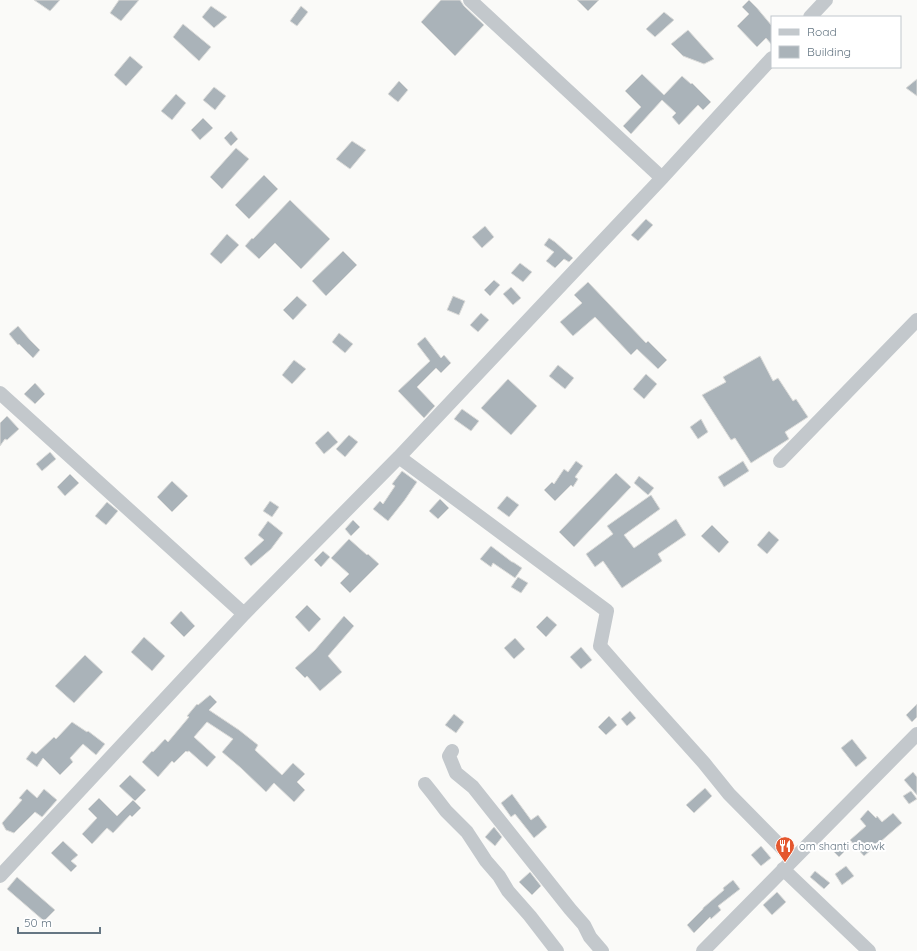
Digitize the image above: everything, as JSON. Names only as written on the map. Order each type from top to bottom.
[{"type":"street","points":[[470,0],[662,178]]},
{"type":"street","points":[[811,16],[826,0]]},
{"type":"street","points":[[0,876],[244,614],[399,457],[662,178],[771,59]]},
{"type":"street","points":[[780,461],[917,320]]},
{"type":"street","points":[[0,393],[244,614]]},
{"type":"street","points":[[399,457],[607,611],[600,646],[704,763],[729,794],[793,859]]},
{"type":"street","points":[[703,951],[917,734]]},
{"type":"street","points":[[452,751],[449,756],[456,773],[474,787],[584,925],[590,938],[602,951]]},
{"type":"street","points":[[425,784],[446,811],[467,832],[508,891],[530,916],[556,951]]},
{"type":"street","points":[[783,869],[869,951]]},
{"type":"building","points":[[34,0],[60,0],[50,11]]},
{"type":"building","points":[[119,0],[139,0],[121,21],[110,13]]},
{"type":"building","points":[[441,0],[460,0],[464,6],[484,25],[455,56],[421,22]]},
{"type":"building","points":[[577,0],[599,0],[588,11]]},
{"type":"building","points":[[749,0],[771,25],[771,44],[766,38],[757,47],[737,26],[749,14],[742,7]]},
{"type":"building","points":[[211,6],[227,17],[214,28],[202,17]]},
{"type":"building","points":[[301,6],[308,12],[297,26],[290,21]]},
{"type":"building","points":[[664,12],[674,20],[655,37],[646,29]]},
{"type":"building","points":[[183,24],[211,47],[199,61],[173,37]]},
{"type":"building","points":[[688,30],[714,59],[704,64],[683,56],[671,44]]},
{"type":"building","points":[[130,56],[143,67],[126,86],[114,75]]},
{"type":"building","points":[[642,74],[664,95],[682,76],[691,84],[692,83],[711,102],[703,110],[698,105],[679,125],[672,117],[676,113],[662,100],[631,134],[623,126],[641,107],[625,91]]},
{"type":"building","points":[[917,79],[917,96],[906,88]]},
{"type":"building","points":[[399,81],[408,90],[398,102],[388,94]]},
{"type":"building","points":[[214,87],[226,96],[215,110],[203,100]]},
{"type":"building","points":[[176,94],[186,103],[172,120],[161,111]]},
{"type":"building","points":[[203,118],[213,128],[200,140],[191,130]]},
{"type":"building","points":[[231,131],[238,139],[231,146],[224,138]]},
{"type":"building","points":[[352,141],[366,150],[350,169],[336,159]]},
{"type":"building","points":[[236,148],[249,159],[222,189],[210,177]]},
{"type":"building","points":[[264,175],[278,189],[249,219],[235,205]]},
{"type":"building","points":[[290,200],[330,239],[301,269],[275,243],[259,259],[245,246]]},
{"type":"building","points":[[646,219],[653,225],[638,241],[631,235]]},
{"type":"building","points":[[485,226],[494,237],[482,248],[472,237]]},
{"type":"building","points":[[227,234],[239,245],[221,264],[210,254]]},
{"type":"building","points":[[549,238],[573,258],[569,262],[564,259],[555,268],[546,261],[554,252],[544,245]]},
{"type":"building","points":[[343,251],[357,265],[326,296],[312,281]]},
{"type":"building","points":[[520,263],[532,272],[523,282],[511,273]]},
{"type":"building","points":[[494,280],[500,285],[490,296],[484,290]]},
{"type":"building","points":[[588,282],[646,343],[648,341],[667,360],[658,369],[637,349],[631,355],[595,317],[573,336],[560,322],[582,303],[574,295]]},
{"type":"building","points":[[511,287],[521,298],[513,305],[503,294]]},
{"type":"building","points":[[297,296],[307,305],[293,320],[283,310]]},
{"type":"building","points":[[453,296],[465,301],[459,315],[447,310]]},
{"type":"building","points":[[481,313],[489,320],[478,332],[470,325]]},
{"type":"building","points":[[18,326],[40,350],[33,358],[19,344],[18,345],[9,334]]},
{"type":"building","points":[[339,333],[353,344],[345,353],[332,342]]},
{"type":"building","points":[[425,337],[441,358],[444,355],[451,363],[441,373],[436,368],[417,387],[435,406],[424,418],[398,391],[430,361],[417,344]]},
{"type":"building","points":[[760,356],[773,381],[778,378],[793,401],[796,399],[808,417],[785,432],[789,439],[751,463],[735,438],[731,440],[702,395],[726,382],[723,377]]},
{"type":"building","points":[[294,360],[306,369],[292,384],[282,375]]},
{"type":"building","points":[[558,365],[574,378],[565,389],[549,376]]},
{"type":"building","points":[[646,374],[657,384],[644,399],[633,389]]},
{"type":"building","points":[[508,379],[537,406],[511,435],[481,408]]},
{"type":"building","points":[[35,383],[45,394],[35,404],[24,394]]},
{"type":"building","points":[[462,409],[479,421],[471,431],[454,419]]},
{"type":"building","points":[[7,416],[19,429],[7,440],[5,439],[0,446],[0,423]]},
{"type":"building","points":[[701,419],[708,432],[698,439],[690,427]]},
{"type":"building","points":[[328,431],[338,442],[324,454],[315,443]]},
{"type":"building","points":[[349,435],[358,442],[345,457],[336,449]]},
{"type":"building","points":[[50,452],[56,459],[42,471],[36,464]]},
{"type":"building","points":[[576,461],[583,466],[575,477],[578,479],[573,487],[571,485],[555,501],[544,490],[552,482],[554,484],[564,469],[568,472]]},
{"type":"building","points":[[743,461],[749,471],[724,487],[718,477]]},
{"type":"building","points":[[402,471],[417,482],[388,521],[373,509],[380,501],[383,504],[395,486],[392,484]]},
{"type":"building","points":[[616,473],[631,487],[574,547],[559,532]]},
{"type":"building","points":[[70,474],[79,483],[65,496],[57,487]]},
{"type":"building","points":[[639,476],[654,488],[648,495],[634,483]]},
{"type":"building","points":[[172,481],[188,496],[172,512],[157,497]]},
{"type":"building","points":[[651,495],[660,509],[624,535],[634,548],[676,519],[686,535],[658,554],[662,561],[622,588],[603,561],[595,567],[586,554],[613,534],[607,526]]},
{"type":"building","points":[[507,496],[519,505],[509,517],[497,508]]},
{"type":"building","points":[[440,499],[449,508],[438,519],[429,511]]},
{"type":"building","points":[[270,501],[279,507],[272,517],[263,511]]},
{"type":"building","points":[[107,502],[118,511],[106,525],[95,516]]},
{"type":"building","points":[[353,520],[360,527],[351,536],[345,529]]},
{"type":"building","points":[[268,521],[283,533],[271,549],[251,566],[244,558],[264,540],[258,535]]},
{"type":"building","points":[[712,525],[729,542],[719,553],[701,536]]},
{"type":"building","points":[[769,531],[779,540],[767,554],[757,545]]},
{"type":"building","points":[[349,539],[379,564],[350,593],[340,583],[349,574],[331,558]]},
{"type":"building","points":[[491,546],[522,568],[515,578],[493,563],[491,567],[480,559]]},
{"type":"building","points":[[323,551],[330,557],[321,567],[314,560]]},
{"type":"building","points":[[518,577],[528,583],[521,593],[511,587]]},
{"type":"building","points":[[307,605],[321,619],[309,632],[295,617]]},
{"type":"building","points":[[181,611],[195,626],[184,637],[170,623]]},
{"type":"building","points":[[344,616],[354,626],[328,656],[342,672],[320,691],[307,676],[305,678],[295,668],[315,650]]},
{"type":"building","points":[[547,616],[557,625],[546,637],[536,627]]},
{"type":"building","points":[[144,637],[165,656],[152,671],[131,652]]},
{"type":"building","points":[[515,638],[525,649],[514,659],[504,648]]},
{"type":"building","points":[[581,647],[592,660],[581,669],[570,657]]},
{"type":"building","points":[[85,655],[103,672],[74,703],[55,686]]},
{"type":"building","points":[[210,695],[217,702],[209,710],[258,745],[255,750],[282,775],[293,763],[305,774],[297,782],[305,790],[294,802],[274,783],[266,792],[222,752],[233,739],[207,722],[194,737],[216,757],[207,767],[189,751],[186,751],[174,763],[172,761],[158,777],[142,762],[165,739],[168,742],[189,717],[187,716],[197,704],[198,705]]},
{"type":"building","points":[[917,704],[917,717],[912,722],[906,715]]},
{"type":"building","points":[[630,711],[636,718],[627,726],[621,719]]},
{"type":"building","points":[[454,714],[464,722],[456,733],[445,725]]},
{"type":"building","points":[[609,716],[617,725],[606,735],[598,727]]},
{"type":"building","points":[[72,722],[87,732],[88,731],[105,744],[96,755],[83,744],[70,758],[73,762],[60,775],[43,758],[37,767],[26,759],[32,751],[36,754],[54,737],[56,739]]},
{"type":"building","points":[[852,739],[867,758],[856,767],[841,748]]},
{"type":"building","points":[[913,772],[917,777],[917,795],[904,780]]},
{"type":"building","points":[[130,775],[146,790],[135,801],[119,786]]},
{"type":"building","points":[[705,788],[712,796],[694,813],[686,805]]},
{"type":"building","points":[[27,789],[37,798],[44,789],[57,800],[42,817],[35,812],[14,833],[6,830],[2,823],[22,800],[19,798]]},
{"type":"building","points":[[911,791],[917,799],[909,804],[903,796]]},
{"type":"building","points":[[512,794],[531,820],[538,815],[547,827],[534,838],[515,814],[511,817],[501,803]]},
{"type":"building","points":[[99,798],[117,816],[133,800],[141,808],[132,817],[130,815],[113,833],[107,828],[92,844],[82,834],[97,818],[88,809]]},
{"type":"building","points":[[868,810],[876,818],[877,816],[882,822],[893,813],[902,823],[864,856],[850,840],[866,826],[860,819]]},
{"type":"building","points":[[494,827],[502,837],[495,846],[485,837]]},
{"type":"building","points":[[63,841],[78,855],[71,861],[77,866],[71,872],[51,853]]},
{"type":"building","points":[[842,842],[848,848],[839,857],[833,851]]},
{"type":"building","points":[[761,846],[771,858],[761,866],[751,855]]},
{"type":"building","points":[[846,866],[854,876],[842,885],[835,874]]},
{"type":"building","points":[[815,871],[830,883],[824,889],[810,877]]},
{"type":"building","points":[[530,872],[541,886],[532,895],[519,882]]},
{"type":"building","points":[[17,877],[55,910],[44,921],[7,889]]},
{"type":"building","points":[[733,880],[740,889],[718,906],[721,910],[711,919],[710,917],[694,933],[687,925],[703,908],[724,890],[723,888]]},
{"type":"building","points":[[777,892],[786,902],[772,915],[763,905]]},
{"type":"place","name":"om shanti chowk","points":[[785,863]]}]
